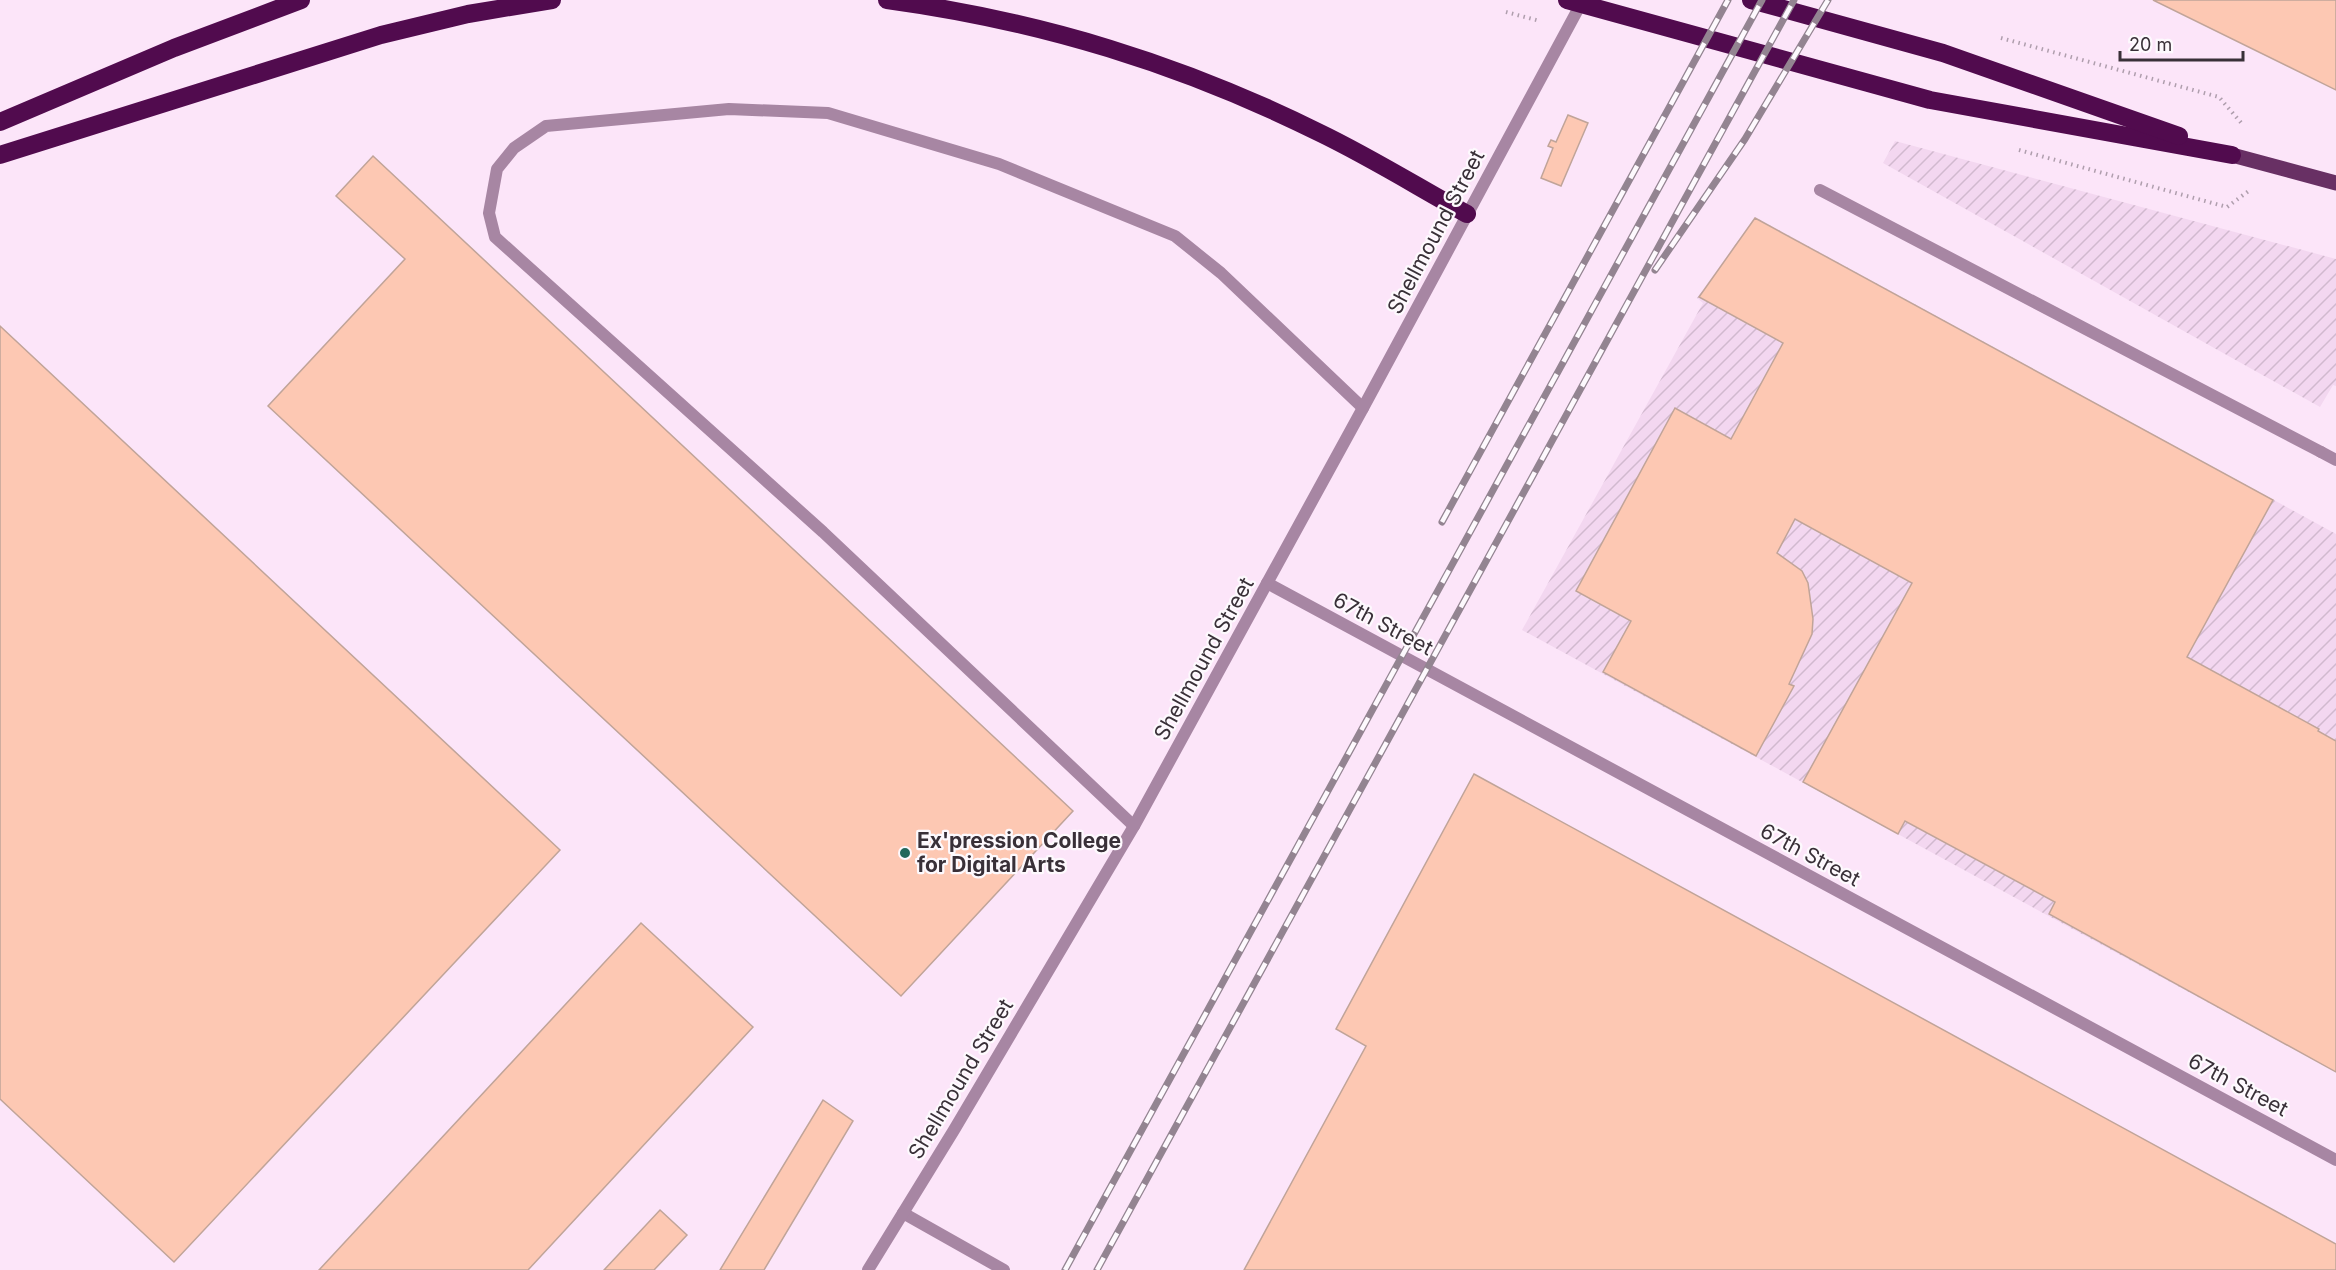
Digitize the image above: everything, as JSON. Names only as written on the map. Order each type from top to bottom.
[{"type":"highway","points":[[0,122],[174,48],[301,0]]},
{"type":"highway","points":[[0,155],[381,35],[468,14],[552,0]]},
{"type":"highway","points":[[887,0],[1021,24],[1106,46],[1181,72],[1254,101],[1322,134],[1467,214]]},
{"type":"highway","points":[[1567,0],[1930,100],[2232,155]]},
{"type":"highway","points":[[1751,0],[1942,52],[2232,155]]},
{"type":"main road","points":[[2232,155],[2336,183]]},
{"type":"street","name":"Shellmound Street","points":[[868,1270],[1134,826],[1583,0]]},
{"type":"street","points":[[1134,826],[823,532],[495,237],[489,213],[497,169],[514,148],[546,126],[729,110],[828,113],[999,164],[1175,236],[1221,273],[1363,408]]},
{"type":"street","points":[[1820,190],[2336,460]]},
{"type":"street","name":"67th Street","points":[[1267,583],[2336,1160]]},
{"type":"street","points":[[903,1213],[1004,1270]]},
{"type":"shaded area","points":[[1895,141],[2336,259],[2336,386],[2333,385],[2320,407],[1883,163]]},
{"type":"shaded area","points":[[1755,217],[2336,534],[2336,1072],[1522,630],[1703,303],[1697,298]]},
{"type":"building","points":[[2153,0],[2336,0],[2336,90]]},
{"type":"building","points":[[1568,115],[1588,123],[1561,186],[1541,178],[1553,148],[1548,146],[1551,140],[1556,142]]},
{"type":"building","points":[[373,156],[1073,811],[901,996],[268,406],[405,259],[336,196]]},
{"type":"building","points":[[1755,218],[2273,500],[2187,657],[2319,729],[2318,731],[2336,741],[2336,1072],[2049,914],[2055,902],[1905,821],[1898,834],[1803,782],[1912,583],[1795,519],[1777,553],[1802,571],[1808,583],[1813,619],[1812,634],[1789,684],[1794,686],[1756,756],[1603,672],[1631,621],[1576,591],[1675,408],[1731,439],[1783,343],[1699,297]]},
{"type":"building","points":[[0,326],[560,850],[174,1262],[0,1099]]},
{"type":"building","points":[[1474,774],[2336,1244],[2336,1270],[1244,1270],[1366,1046],[1336,1029]]},
{"type":"building","points":[[641,923],[753,1027],[528,1270],[319,1270]]},
{"type":"building","points":[[823,1100],[853,1121],[764,1270],[720,1270]]},
{"type":"building","points":[[660,1210],[687,1235],[654,1270],[604,1270]]},
{"type":"railway","points":[[1442,522],[1728,0]]},
{"type":"railway","points":[[1065,1270],[1762,0]]},
{"type":"railway","points":[[1097,1270],[1794,0]]},
{"type":"railway","points":[[1655,270],[1745,139],[1828,0]]},
{"type":"place","name":"Ex'pression College for Digital Arts","points":[[905,853]]}]
